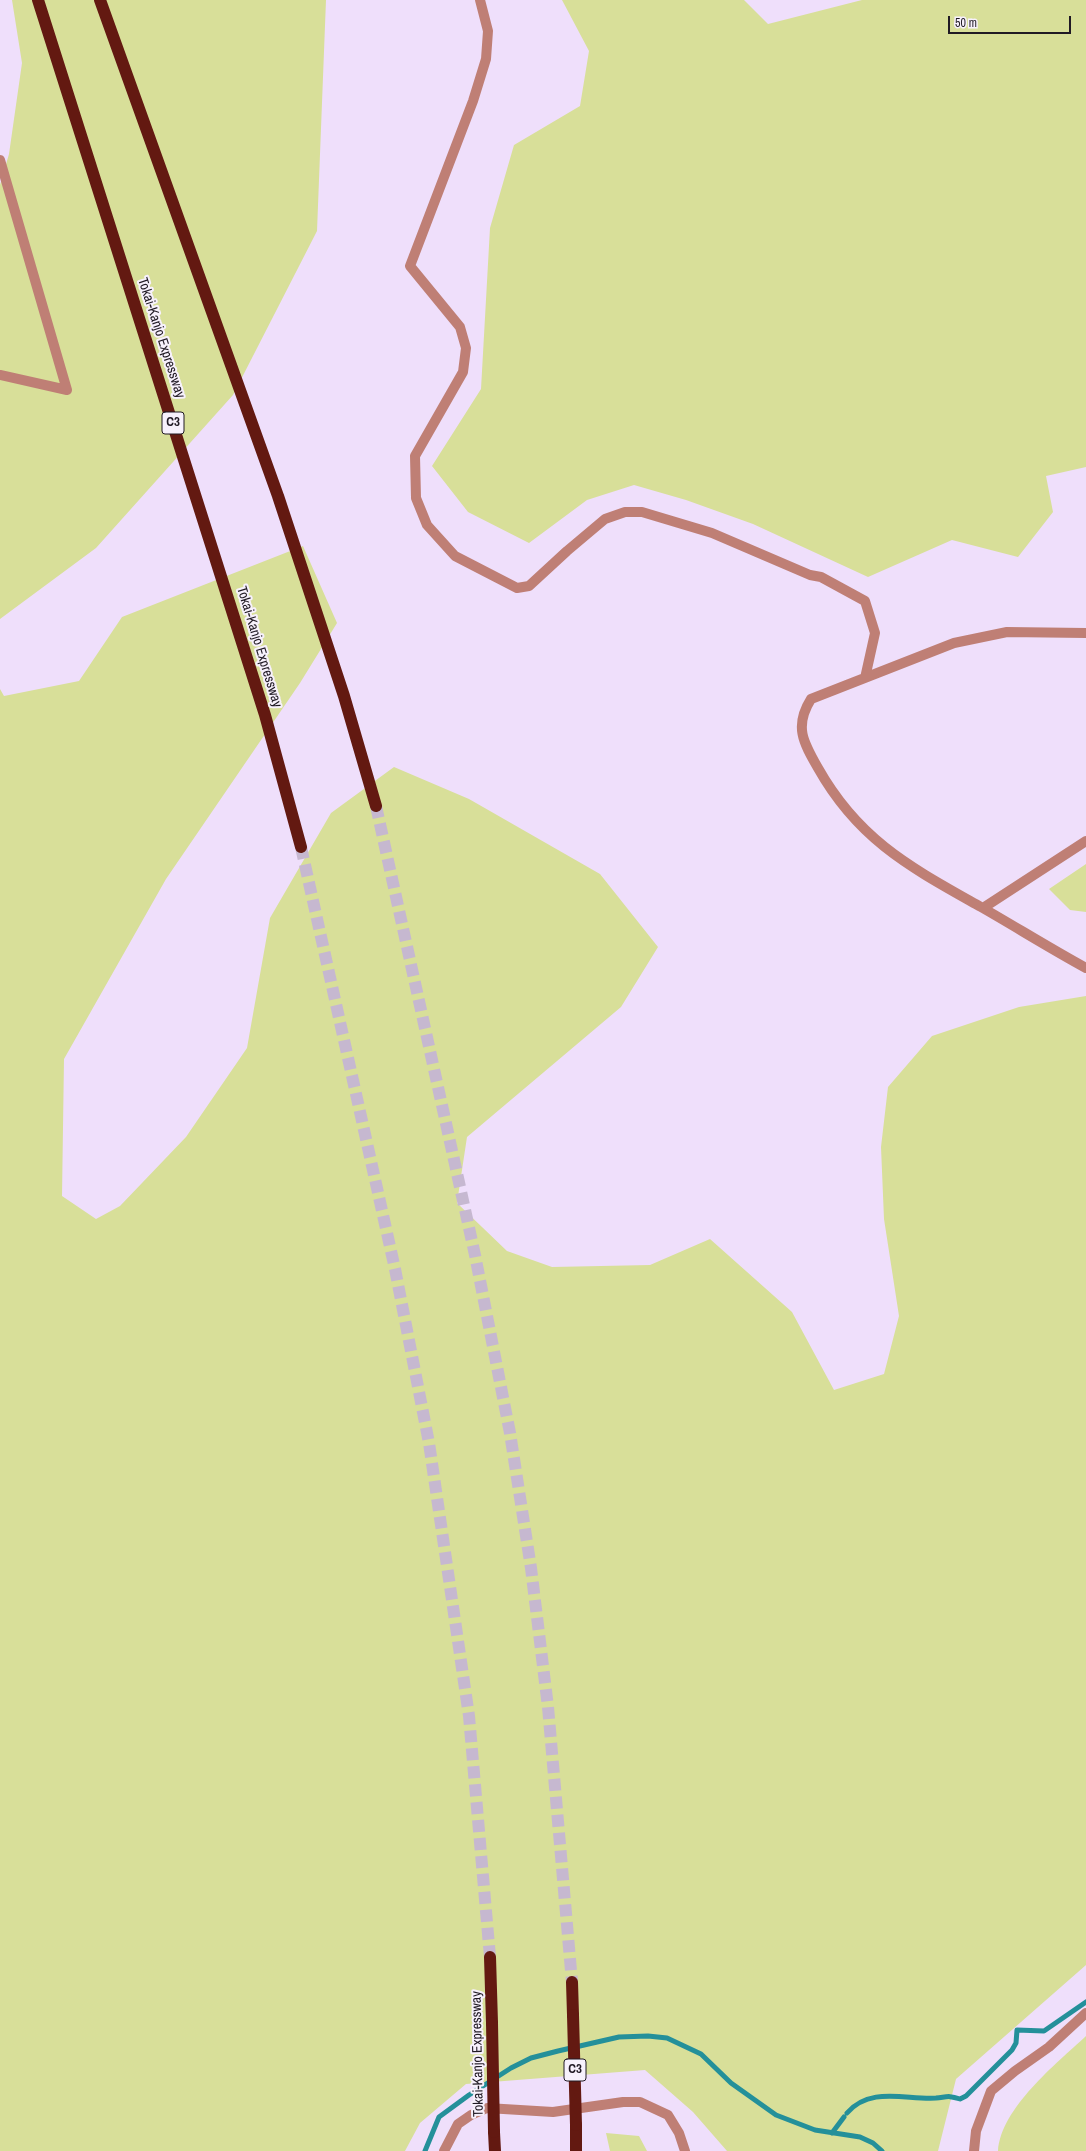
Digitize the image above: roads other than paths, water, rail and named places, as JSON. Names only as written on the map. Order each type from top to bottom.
[{"type":"highway","name":"Tokai-Kanjo Expressway","points":[[38,0],[248,664],[301,847]]},
{"type":"highway","points":[[100,0],[278,496],[344,696],[376,806]]},
{"type":"highway","name":"Tokai-Kanjo Expressway","points":[[490,1957],[495,2151]]},
{"type":"highway","name":"C3","points":[[572,1982],[576,2151]]},
{"type":"street","points":[[480,0],[488,32],[486,60],[473,101],[410,266],[460,327],[466,348],[463,372],[415,456],[416,498],[427,525],[455,556],[517,588],[529,586],[605,519],[625,512],[642,512],[712,533],[810,575],[821,577],[865,601],[875,633],[865,678]]},
{"type":"street","points":[[0,160],[68,390],[0,375]]},
{"type":"street","points":[[1086,633],[1007,632],[954,643],[811,699],[804,711],[801,730],[810,754],[829,788],[860,826],[887,850],[923,875],[1086,968]]},
{"type":"street","points":[[983,908],[1086,841]]},
{"type":"street","points":[[974,2151],[976,2131],[991,2091],[1015,2071],[1049,2047],[1086,2012]]},
{"type":"street","points":[[444,2151],[458,2124],[472,2115],[488,2108],[553,2112],[623,2102],[640,2102],[668,2115],[680,2133],[685,2151]]},
{"type":"waterway","points":[[847,2113],[856,2105],[877,2097],[950,2097],[960,2099],[966,2096],[1012,2050],[1016,2043],[1017,2030],[1044,2031],[1086,2002]]},
{"type":"waterway","points":[[425,2151],[439,2117],[469,2095],[511,2068],[531,2058],[558,2051],[619,2037],[648,2036],[667,2038],[701,2054],[731,2083],[776,2115],[815,2130],[860,2137],[873,2143],[882,2151]]},
{"type":"waterway","points":[[832,2133],[844,2117]]},
{"type":"tunnel","points":[[376,806],[475,1255],[510,1433],[531,1568],[548,1707],[572,1982]]},
{"type":"tunnel","points":[[301,847],[395,1269],[429,1443],[469,1716],[490,1957]]}]
